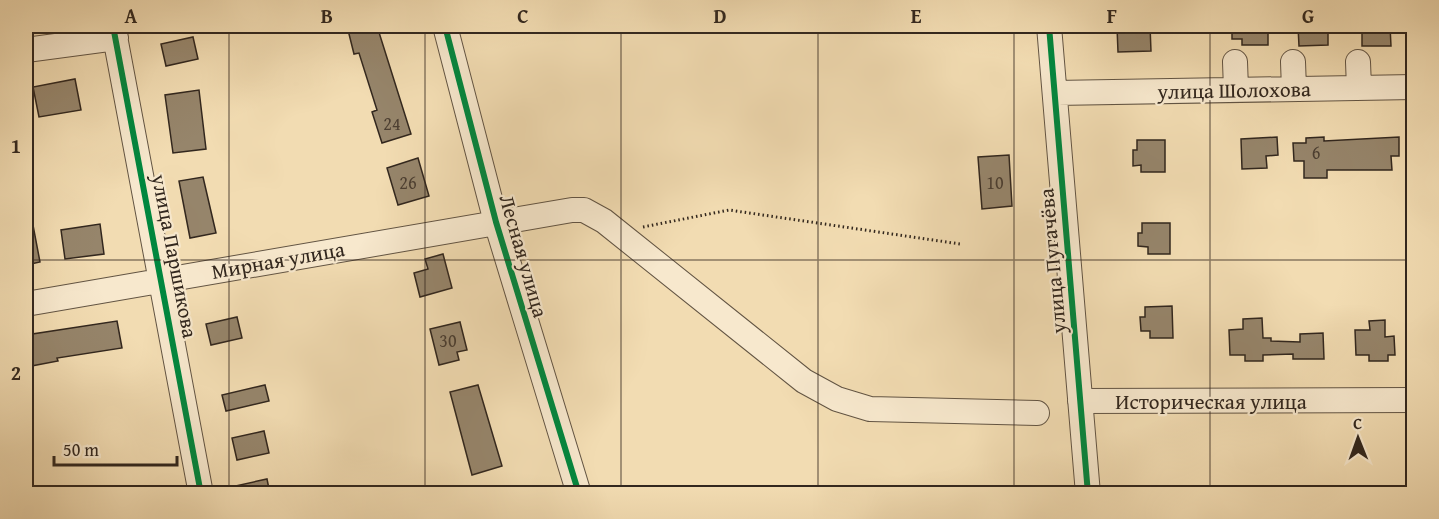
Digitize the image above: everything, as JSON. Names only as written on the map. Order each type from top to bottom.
[{"type":"street","name":"Лесная улица","points":[[445,26],[496,222],[579,494]]},
{"type":"street","name":"улица Пугачёва","points":[[1048,26],[1088,494]]},
{"type":"street","points":[[26,50],[115,32]]},
{"type":"street","name":"улица Паршикова","points":[[115,32],[201,494]]},
{"type":"street","points":[[1235,62],[1236,89]]},
{"type":"street","points":[[1293,62],[1294,89]]},
{"type":"street","points":[[1358,62],[1359,88]]},
{"type":"street","name":"улица Шолохова","points":[[1055,93],[1413,87]]},
{"type":"street","name":"Мирная улица","points":[[26,304],[496,222],[584,210],[595,214],[804,381],[837,399],[870,410],[1037,413]]},
{"type":"street","name":"Историческая улица","points":[[1080,401],[1413,400]]},
{"type":"path","points":[[618,232],[729,210],[960,244]]},
{"type":"building","points":[[347,26],[377,26],[411,134],[382,143],[372,112],[377,110],[359,53],[354,54]]},
{"type":"building","points":[[1150,26],[1151,51],[1118,52],[1117,27]]},
{"type":"building","points":[[1232,26],[1268,26],[1268,45],[1242,45],[1242,39],[1232,39]]},
{"type":"building","points":[[1298,26],[1328,26],[1328,45],[1299,46]]},
{"type":"building","points":[[1362,26],[1390,26],[1391,46],[1362,46]]},
{"type":"building","points":[[193,37],[198,59],[166,66],[161,44]]},
{"type":"building","points":[[75,79],[81,110],[39,117],[33,87]]},
{"type":"building","points":[[199,90],[206,149],[173,153],[165,95]]},
{"type":"building","points":[[1277,137],[1278,155],[1266,156],[1267,168],[1242,169],[1241,139]]},
{"type":"building","points":[[1324,137],[1324,141],[1399,137],[1399,156],[1391,156],[1392,170],[1327,170],[1327,178],[1304,178],[1304,161],[1294,161],[1293,143],[1306,143],[1306,138]]},
{"type":"building","points":[[1137,140],[1165,140],[1165,172],[1141,172],[1141,165],[1133,166],[1133,150],[1137,150]]},
{"type":"building","points":[[1009,155],[1012,206],[982,209],[978,157]]},
{"type":"building","points":[[418,158],[429,196],[398,205],[387,168]]},
{"type":"building","points":[[203,177],[216,233],[190,238],[179,181]]},
{"type":"building","points":[[32,220],[40,262],[26,265],[26,221]]},
{"type":"building","points":[[1142,223],[1170,223],[1170,254],[1148,254],[1148,247],[1138,246],[1138,233],[1142,233]]},
{"type":"building","points":[[100,224],[104,254],[65,259],[61,230]]},
{"type":"building","points":[[443,254],[452,288],[420,297],[414,273],[428,269],[425,259]]},
{"type":"building","points":[[1172,306],[1173,338],[1150,338],[1150,331],[1141,331],[1140,317],[1145,317],[1145,307]]},
{"type":"building","points":[[237,317],[242,338],[211,345],[206,324]]},
{"type":"building","points":[[1262,318],[1263,338],[1271,338],[1271,341],[1300,342],[1300,334],[1323,333],[1324,359],[1293,359],[1293,354],[1263,355],[1263,361],[1245,361],[1245,355],[1230,355],[1229,330],[1243,329],[1243,319]]},
{"type":"building","points":[[1385,320],[1385,337],[1394,336],[1395,355],[1388,355],[1388,361],[1369,361],[1369,355],[1356,355],[1355,330],[1370,330],[1369,321]]},
{"type":"building","points":[[117,321],[122,348],[57,358],[58,361],[26,367],[26,335]]},
{"type":"building","points":[[460,322],[467,350],[457,352],[459,360],[439,365],[430,329]]},
{"type":"building","points":[[265,385],[269,401],[226,411],[222,395]]},
{"type":"building","points":[[478,385],[502,466],[472,475],[450,392]]},
{"type":"building","points":[[264,431],[269,453],[237,460],[232,438]]},
{"type":"building","points":[[267,479],[270,494],[226,494],[226,488]]},
{"type":"cycle path","points":[[113,26],[201,494]]},
{"type":"cycle path","points":[[445,26],[496,222],[579,494]]},
{"type":"cycle path","points":[[1049,26],[1088,494]]}]
